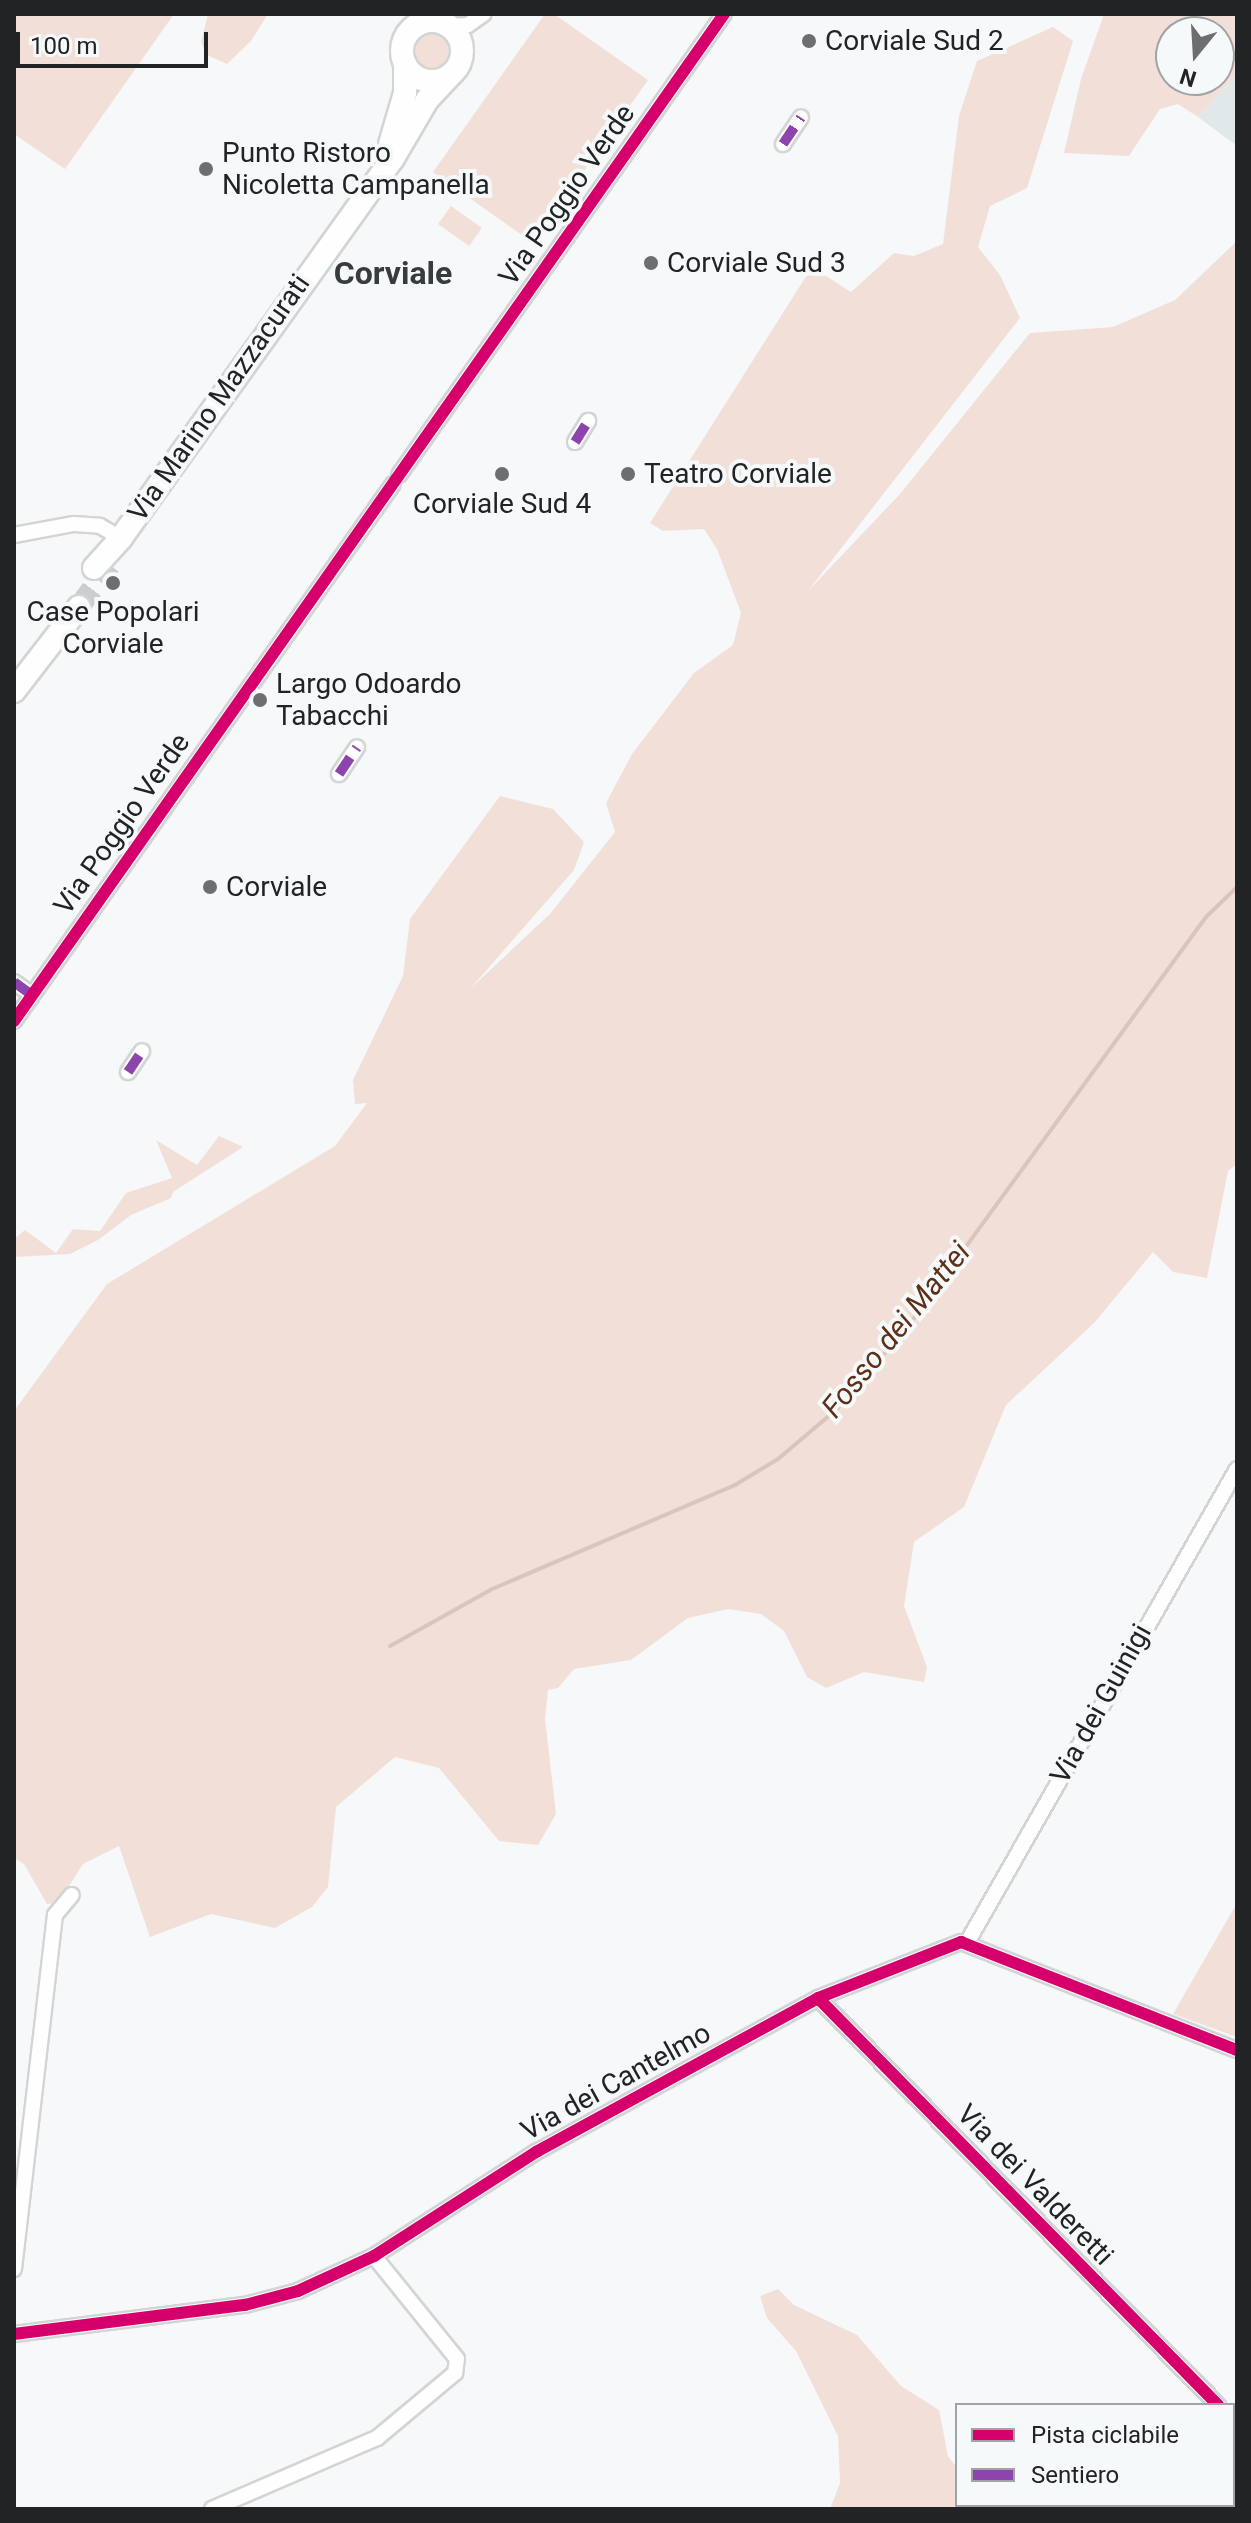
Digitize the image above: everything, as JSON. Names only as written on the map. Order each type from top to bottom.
[{"type":"street","name":"Via Marino Mazzacurati","points":[[380,172],[401,111],[404,54],[396,14]]},
{"type":"street","points":[[437,20],[463,52],[451,74],[430,81],[404,54],[420,23],[437,20],[468,25],[484,14]]},
{"type":"street","name":"Via Poggio Verde","points":[[14,1021],[724,14]]},
{"type":"street","name":"Via Marino Mazzacurati","points":[[110,555],[380,172],[400,150],[427,100],[451,74]]},
{"type":"street","points":[[783,144],[801,117]]},
{"type":"street","points":[[575,442],[588,421]]},
{"type":"street","points":[[14,535],[74,524],[100,526],[110,555]]},
{"type":"street","points":[[14,691],[67,615]]},
{"type":"street","points":[[339,774],[357,747]]},
{"type":"street","points":[[14,982],[32,995]]},
{"type":"street","points":[[128,1072],[142,1051]]},
{"type":"street","name":"Via dei Guinigi","points":[[968,1941],[1237,1469]]},
{"type":"street","points":[[14,2269],[55,1915],[72,1895]]},
{"type":"street","points":[[968,1941],[1237,2050]]},
{"type":"street","name":"Via dei Cantelmo","points":[[14,2334],[262,2301],[298,2291],[374,2256],[536,2152],[818,1998],[968,1941]]},
{"type":"street","name":"Via dei Valderetti","points":[[818,1998],[1216,2403]]},
{"type":"street","points":[[212,2509],[377,2438],[455,2373],[457,2359],[374,2256]]},
{"type":"shaded area","points":[[14,14],[174,14],[65,169],[14,134]]},
{"type":"shaded area","points":[[208,14],[268,14],[251,41],[227,64],[207,55],[201,42]]},
{"type":"shaded area","points":[[545,14],[554,14],[648,80],[533,243],[433,172]]},
{"type":"shaded area","points":[[1104,14],[1237,14],[1235,76],[1235,16],[1155,16],[1155,96],[1217,96],[1198,117],[1178,104],[1160,109],[1129,156],[1064,153],[1081,79]]},
{"type":"shaded area","points":[[1053,27],[1073,41],[1027,188],[990,206],[978,247],[1000,275],[1020,318],[808,591],[900,494],[1030,333],[1113,327],[1175,300],[1237,241],[1237,1164],[1228,1171],[1207,1278],[1173,1272],[1153,1252],[1094,1323],[1006,1405],[964,1507],[914,1542],[904,1606],[927,1667],[924,1682],[864,1672],[826,1688],[807,1677],[784,1631],[761,1614],[728,1609],[688,1618],[631,1660],[574,1669],[558,1688],[548,1690],[545,1719],[556,1814],[538,1845],[499,1841],[439,1768],[395,1757],[336,1807],[328,1887],[312,1907],[275,1928],[211,1914],[150,1937],[119,1846],[83,1864],[58,1903],[47,1904],[24,1864],[14,1858],[14,1411],[107,1284],[335,1146],[367,1103],[355,1104],[353,1080],[403,976],[410,919],[500,796],[553,809],[584,842],[574,870],[471,988],[550,914],[615,832],[606,803],[632,754],[694,673],[733,645],[741,613],[717,549],[704,529],[663,531],[650,523],[812,267],[851,292],[894,253],[914,256],[943,244],[959,116],[977,61]]},
{"type":"shaded area","points":[[432,29],[447,35],[453,50],[447,65],[432,71],[417,65],[411,50],[417,35]]},
{"type":"shaded area","points":[[1237,74],[1237,146],[1198,117],[1217,96],[1235,96]]},
{"type":"shaded area","points":[[451,206],[482,228],[469,246],[438,224]]},
{"type":"shaded area","points":[[219,1136],[243,1147],[173,1192],[171,1198],[131,1215],[98,1240],[70,1254],[14,1257],[14,1239],[25,1230],[56,1253],[73,1229],[100,1231],[126,1193],[172,1178],[156,1140],[197,1165]]},
{"type":"shaded area","points":[[1237,1903],[1237,2037],[1173,2014]]},
{"type":"shaded area","points":[[778,2289],[794,2305],[857,2335],[901,2386],[939,2410],[948,2456],[955,2465],[955,2507],[978,2509],[830,2509],[840,2483],[838,2436],[796,2351],[767,2318],[760,2296]]},
{"type":"waterway","name":"Fosso dei Mattei","points":[[390,1646],[490,1590],[735,1485],[778,1459],[837,1409],[911,1322],[1206,917],[1237,887]]},
{"type":"tunnel","points":[[79,607],[110,565]]},
{"type":"marked path","points":[[783,144],[801,117]]},
{"type":"marked path","points":[[575,442],[588,421]]},
{"type":"marked path","points":[[339,774],[357,747]]},
{"type":"marked path","points":[[14,982],[32,995]]},
{"type":"marked path","points":[[128,1072],[142,1051]]},
{"type":"cycle path","points":[[14,1021],[724,14]]},
{"type":"cycle path","points":[[14,2334],[245,2305],[298,2291],[374,2256],[536,2152],[818,1998],[961,1942],[1237,2050]]},
{"type":"cycle path","points":[[818,1998],[1216,2403]]},
{"type":"place","name":"Corviale Sud 2","points":[[809,41]]},
{"type":"place","name":"Punto Ristoro Nicoletta Campanella","points":[[206,169]]},
{"type":"place","name":"Corviale Sud 3","points":[[651,263]]},
{"type":"place","name":"Corviale Sud 4","points":[[502,474]]},
{"type":"place","name":"Teatro Corviale","points":[[628,474]]},
{"type":"place","name":"Case Popolari Corviale","points":[[113,583]]},
{"type":"place","name":"Largo Odoardo Tabacchi","points":[[260,700]]},
{"type":"place","name":"Corviale","points":[[210,887]]},
{"type":"district","name":"Corviale","points":[[393,273]]}]
